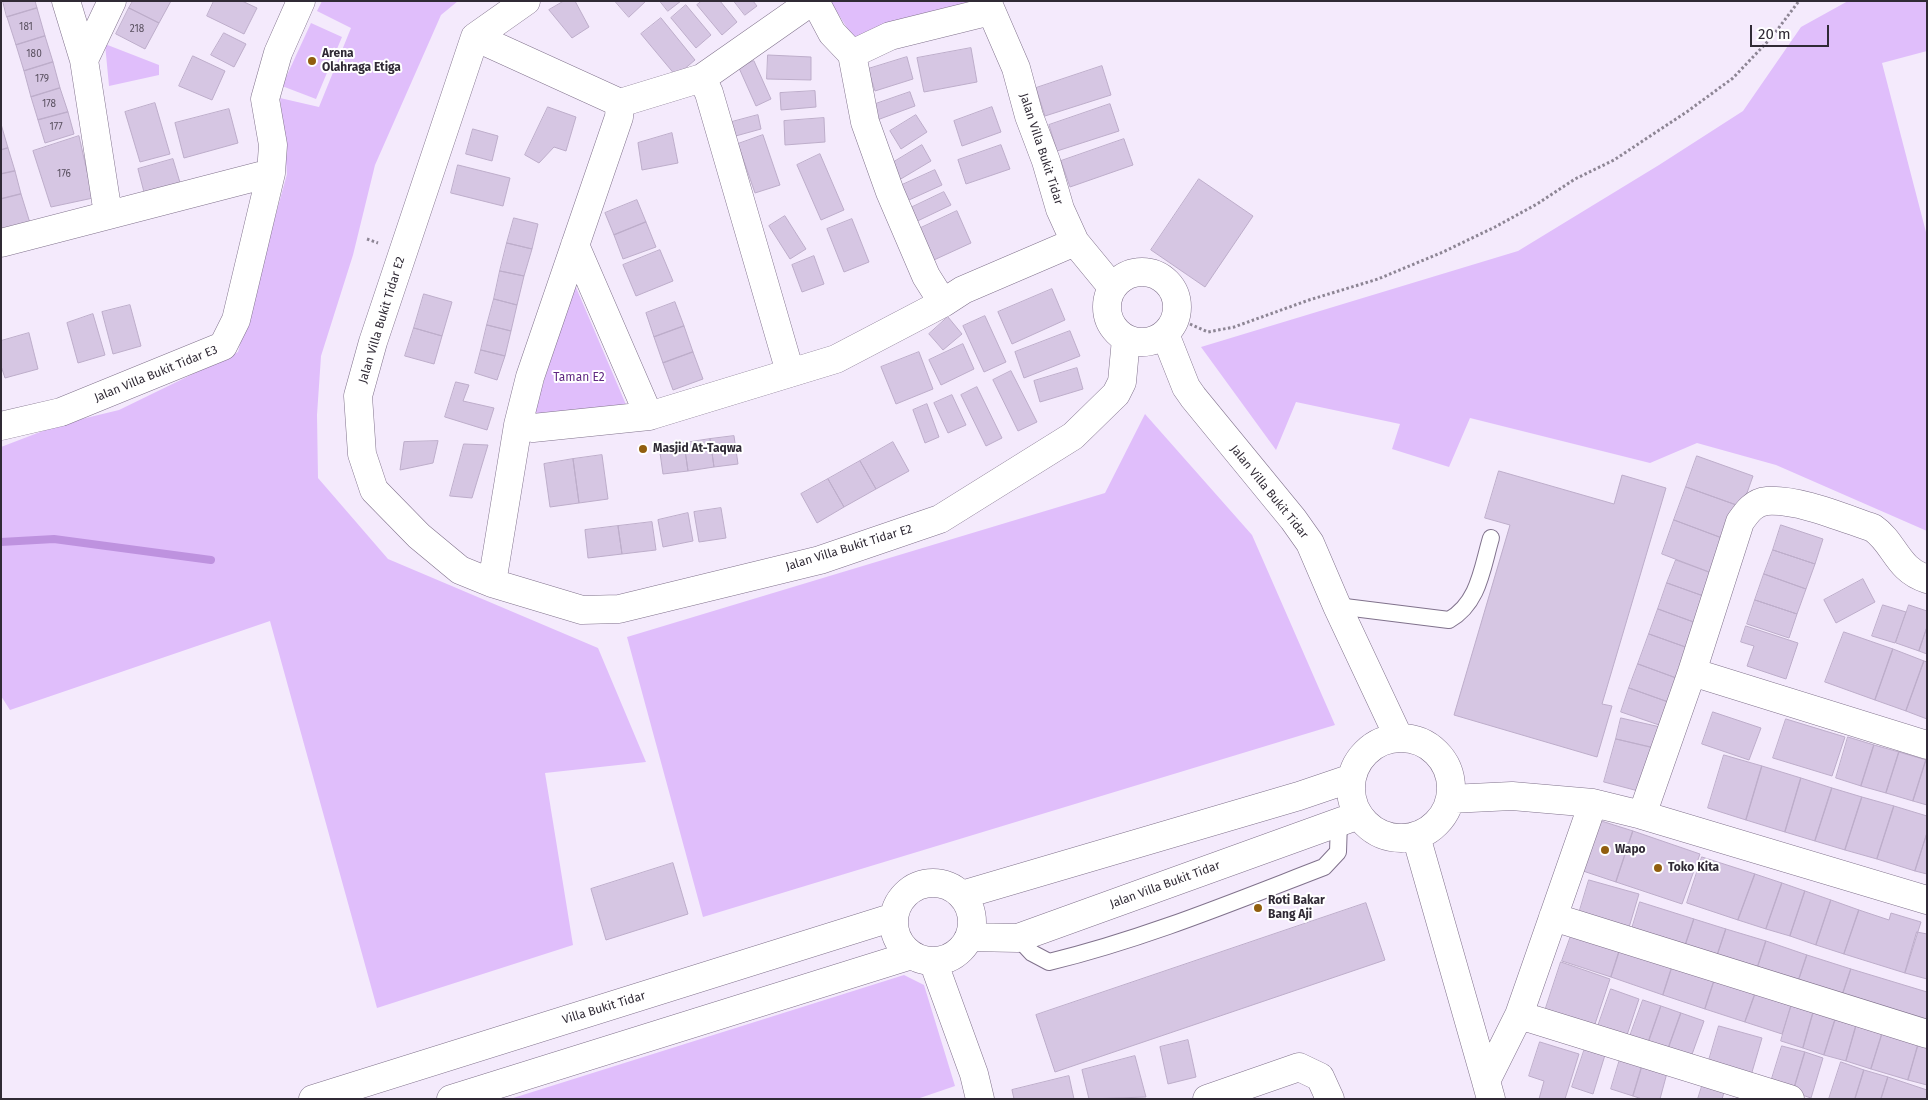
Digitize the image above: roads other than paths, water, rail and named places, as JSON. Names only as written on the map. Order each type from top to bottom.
[{"type":"street","points":[[66,1],[84,60],[108,214]]},
{"type":"street","points":[[84,60],[112,1]]},
{"type":"street","name":"Jalan Villa Bukit Tidar E3","points":[[1,426],[61,412],[223,346],[236,320],[271,173],[273,144],[265,99],[278,53],[302,1]]},
{"type":"street","points":[[475,37],[526,1]]},
{"type":"street","points":[[475,37],[620,103],[702,78],[813,1],[832,33],[852,54],[865,122],[890,192],[926,276],[942,303]]},
{"type":"street","points":[[852,54],[890,36],[989,6]]},
{"type":"street","name":"Jalan Villa Bukit Tidar","points":[[989,6],[1006,40],[1016,68],[1029,116],[1046,161],[1060,209],[1075,242],[1112,287]]},
{"type":"street","name":"Jalan Villa Bukit Tidar E2","points":[[475,37],[373,342],[358,396],[362,454],[374,490],[419,536],[460,570],[492,583],[582,610],[618,609],[820,560],[940,519],[1073,436],[1116,394],[1122,382],[1126,339]]},
{"type":"street","points":[[702,78],[709,92],[790,372]]},
{"type":"street","points":[[492,583],[518,425],[530,377],[619,117],[620,103]]},
{"type":"street","points":[[1,243],[271,173]]},
{"type":"street","points":[[518,425],[533,428],[649,416],[836,359],[986,279],[1075,242]]},
{"type":"street","points":[[575,245],[649,416]]},
{"type":"street","points":[[1140,271],[1152,272],[1170,285],[1175,295],[1175,325],[1146,342],[1126,339],[1116,332],[1109,322],[1106,311],[1107,299],[1112,287],[1129,273],[1140,271]]},
{"type":"street","name":"Jalan Villa Bukit Tidar","points":[[1175,325],[1186,387],[1212,423],[1293,519],[1310,543],[1336,606],[1399,738]]},
{"type":"street","points":[[1642,815],[1692,672],[1740,522],[1749,509],[1766,501],[1795,504],[1873,528],[1882,534],[1903,565],[1915,575],[1927,579]]},
{"type":"street","points":[[1692,672],[1927,744]]},
{"type":"street","points":[[1399,738],[1424,743],[1442,758],[1451,779],[1450,799],[1438,823],[1416,836],[1402,838],[1386,836],[1349,819],[1352,778],[1360,760],[1371,748],[1385,741],[1399,738]]},
{"type":"street","points":[[962,895],[1289,799],[1352,778]]},
{"type":"street","points":[[1450,799],[1512,796],[1593,804],[1642,815],[1927,900]]},
{"type":"street","points":[[1489,1090],[1519,1015],[1593,804]]},
{"type":"street","name":"Jalan Villa Bukit Tidar","points":[[968,937],[1018,938],[1349,819]]},
{"type":"street","points":[[1416,836],[1489,1090]]},
{"type":"street","points":[[451,1099],[922,958],[954,954],[968,937],[971,915],[962,895],[940,883],[921,885],[905,894],[897,905],[894,917],[897,939],[922,958],[974,1074],[980,1099]]},
{"type":"street","name":"Villa Bukit Tidar","points":[[313,1099],[894,917]]},
{"type":"street","points":[[1553,917],[1927,1034]]},
{"type":"street","points":[[1519,1015],[1790,1099]]},
{"type":"street","points":[[1206,1099],[1299,1067],[1320,1078],[1330,1099]]},
{"type":"lane","points":[[1336,606],[1449,620],[1466,608],[1477,589],[1491,538]]},
{"type":"lane","points":[[1018,938],[1032,953],[1049,962],[1108,948],[1168,927],[1324,867],[1338,852],[1349,819]]},
{"type":"waterway","points":[[1,542],[54,539],[211,560]]},
{"type":"place","name":"Arena Olahraga Etiga","points":[[312,61]]},
{"type":"place","name":"Masjid At-Taqwa","points":[[643,449]]},
{"type":"place","name":"Wapo","points":[[1605,850]]},
{"type":"place","name":"Toko Kita","points":[[1658,868]]},
{"type":"place","name":"Roti Bakar Bang Aji","points":[[1258,908]]},
{"type":"park label","name":"Taman E2","points":[[579,378]]}]
